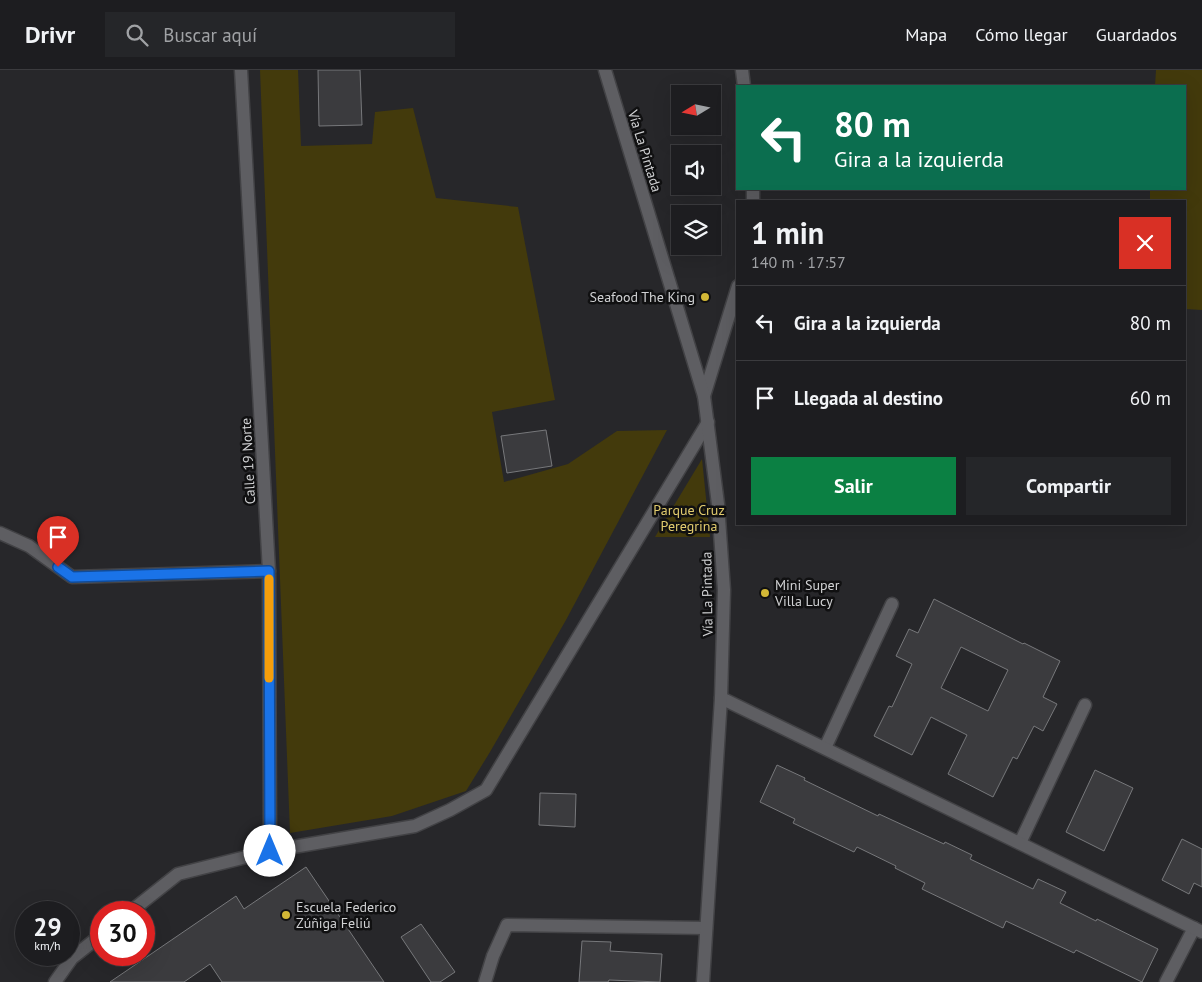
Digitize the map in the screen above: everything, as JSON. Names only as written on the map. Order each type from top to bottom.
[{"type":"street","name":"Calle 19 Norte","points":[[241,70],[269,571],[270,851]]},
{"type":"street","name":"Vía La Pintada","points":[[605,70],[704,396],[718,504],[724,590],[721,698],[703,982]]},
{"type":"street","points":[[742,70],[744,85]]},
{"type":"street","points":[[704,396],[736,292]]},
{"type":"street","points":[[144,901],[178,874],[270,851],[415,826],[450,810],[486,790],[708,422]]},
{"type":"street","points":[[0,533],[29,546],[72,577],[269,571]]},
{"type":"street","points":[[825,748],[892,604]]},
{"type":"street","points":[[721,698],[1198,930],[1166,982]]},
{"type":"street","points":[[1020,843],[1086,705]]},
{"type":"street","points":[[486,982],[507,925],[706,928]]},
{"type":"street","points":[[54,982],[72,958],[90,944]]},
{"type":"green space","points":[[260,70],[298,70],[301,146],[372,144],[375,112],[413,108],[436,198],[518,207],[555,400],[492,412],[504,482],[568,464],[617,431],[667,430],[566,620],[466,791],[392,816],[290,833]]},
{"type":"green space","points":[[1156,70],[1202,70],[1202,310],[1186,309],[1186,200],[1150,200],[1150,190],[1186,190],[1186,85],[1155,85]]},
{"type":"green space","name":"Parque Cruz Peregrina","points":[[702,459],[710,537],[655,537]]},
{"type":"building","points":[[318,70],[360,70],[362,125],[319,126]]},
{"type":"building","points":[[546,430],[552,466],[507,473],[501,436]]},
{"type":"building","points":[[934,599],[1060,661],[1043,697],[1057,704],[1043,731],[1034,726],[1017,759],[1013,757],[993,797],[948,774],[967,735],[931,717],[912,755],[874,736],[889,706],[892,707],[912,664],[896,656],[909,629],[918,633]],"holes":[[[961,647],[1008,670],[988,711],[941,688]]]},
{"type":"building","points":[[777,765],[878,816],[879,814],[972,855],[970,859],[1033,889],[1038,879],[1066,892],[1060,903],[1158,949],[1142,982],[1076,950],[1074,953],[1006,921],[1003,928],[922,889],[925,883],[895,868],[896,866],[857,847],[854,852],[793,823],[795,819],[760,802]]},
{"type":"building","points":[[1095,770],[1133,788],[1104,851],[1066,832]]},
{"type":"building","points":[[540,793],[576,794],[575,827],[539,825]]},
{"type":"building","points":[[1182,839],[1202,849],[1202,887],[1194,883],[1189,894],[1162,880]]},
{"type":"building","points":[[306,867],[384,982],[222,982],[210,964],[184,982],[110,982],[133,966],[155,966],[155,951],[236,896],[244,909]]},
{"type":"building","points":[[421,924],[455,972],[440,982],[431,982],[401,937]]},
{"type":"building","points":[[582,941],[611,942],[610,951],[662,954],[660,982],[609,980],[608,982],[579,982]]},
{"type":"slow traffic","points":[[269,579],[269,678]]},
{"type":"place","name":"Seafood The King","points":[[705,297]]},
{"type":"place","name":"Mini Super Villa Lucy","points":[[765,593]]},
{"type":"place","name":"Escuela Federico Zúñiga Feliú","points":[[286,915]]},
{"type":"route","points":[[58,567],[72,577],[269,571],[270,851]]}]
